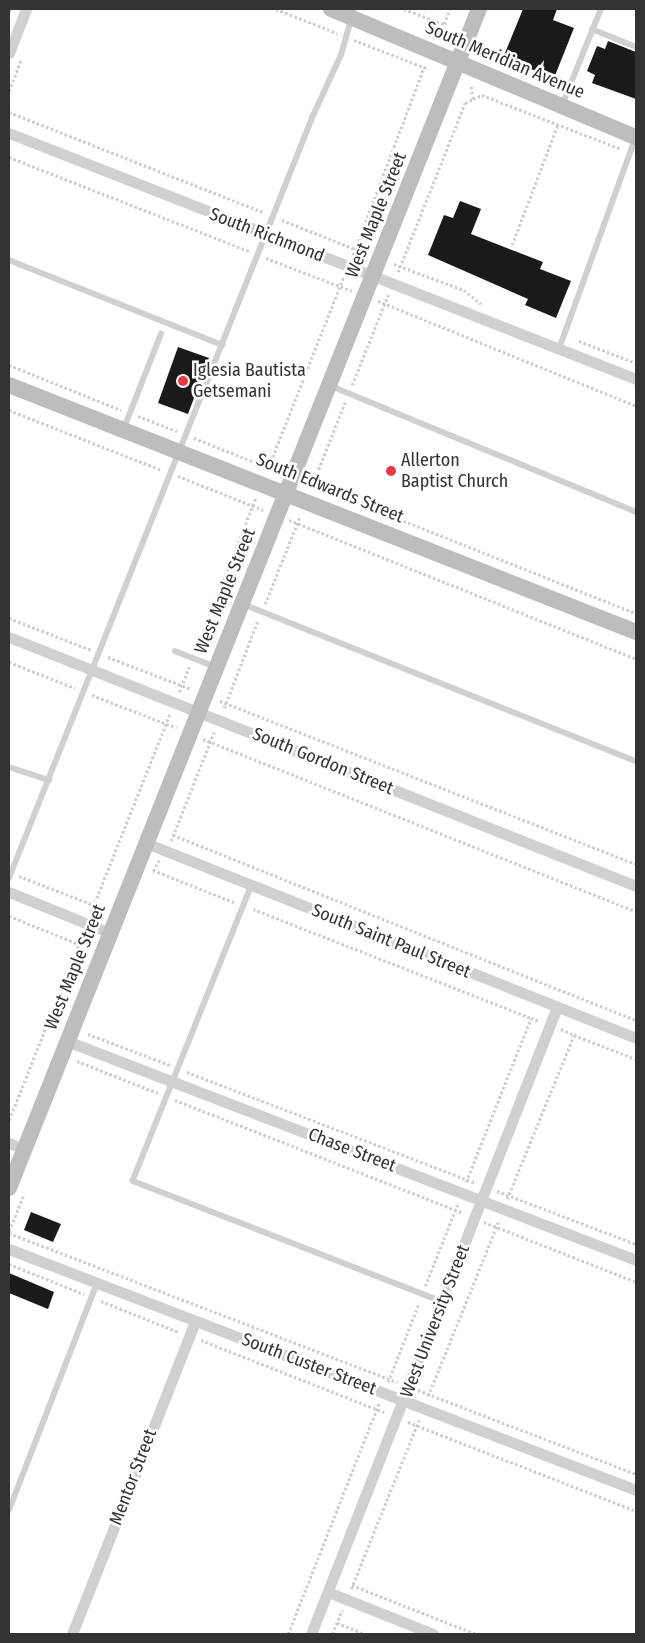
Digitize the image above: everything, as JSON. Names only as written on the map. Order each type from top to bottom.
[{"type":"street","points":[[9,52],[26,9]]},
{"type":"street","name":"South Meridian Avenue","points":[[331,9],[352,13],[458,62],[636,136]]},
{"type":"street","name":"West Maple Street","points":[[9,1188],[24,1149],[75,1044],[110,933],[479,9]]},
{"type":"street","name":"South Richmond","points":[[9,133],[636,379]]},
{"type":"street","name":"South Edwards Street","points":[[9,384],[636,632]]},
{"type":"street","name":"South Gordon Street","points":[[9,637],[636,886]]},
{"type":"street","name":"South Saint Paul Street","points":[[146,843],[636,1038]]},
{"type":"street","points":[[9,892],[110,933]]},
{"type":"street","name":"West University Street","points":[[311,1634],[410,1387],[486,1186],[557,1007]]},
{"type":"street","name":"Chase Street","points":[[75,1044],[636,1260]]},
{"type":"street","points":[[9,1143],[24,1149]]},
{"type":"street","name":"South Custer Street","points":[[9,1249],[636,1490]]},
{"type":"street","name":"Mentor Street","points":[[72,1634],[194,1321]]},
{"type":"street","points":[[328,1592],[433,1634]]},
{"type":"lane","points":[[562,105],[600,9]]},
{"type":"lane","points":[[10,876],[94,671],[274,217],[341,55],[352,13]]},
{"type":"lane","points":[[592,29],[636,47]]},
{"type":"lane","points":[[559,349],[636,136]]},
{"type":"lane","points":[[9,260],[223,346]]},
{"type":"lane","points":[[124,428],[161,334]]},
{"type":"lane","points":[[329,385],[636,512]]},
{"type":"lane","points":[[241,603],[636,761]]},
{"type":"lane","points":[[175,651],[216,667]]},
{"type":"lane","points":[[9,767],[49,780]]},
{"type":"lane","points":[[252,885],[132,1181],[443,1302]]},
{"type":"lane","points":[[9,1510],[97,1283]]},
{"type":"path","points":[[404,9],[444,24],[450,9]]},
{"type":"path","points":[[9,1120],[355,249],[424,67]]},
{"type":"path","points":[[471,86],[473,99]]},
{"type":"path","points":[[149,879],[174,835],[465,103],[482,95],[629,152]]},
{"type":"path","points":[[9,112],[416,273]]},
{"type":"path","points":[[512,245],[558,124]]},
{"type":"path","points":[[9,157],[385,304],[636,406]]},
{"type":"path","points":[[9,365],[636,613]]},
{"type":"path","points":[[9,410],[636,659]]},
{"type":"path","points":[[9,618],[636,864]]},
{"type":"path","points":[[9,662],[636,911]]},
{"type":"path","points":[[174,835],[636,1020]]},
{"type":"path","points":[[153,870],[636,1059]]},
{"type":"path","points":[[10,876],[94,905]]},
{"type":"path","points":[[9,916],[79,944]]},
{"type":"path","points":[[288,1634],[531,1018]]},
{"type":"path","points":[[73,1070],[77,1061],[75,1044],[88,1034],[91,1025]]},
{"type":"path","points":[[88,1034],[636,1244]]},
{"type":"path","points":[[332,1634],[574,1034]]},
{"type":"path","points":[[77,1061],[636,1282]]},
{"type":"path","points":[[27,1186],[9,1232],[636,1474]]},
{"type":"path","points":[[9,1264],[636,1510]]},
{"type":"path","points":[[352,1585],[476,1634]]},
{"type":"path","points":[[337,1623],[366,1634]]},
{"type":"building","points":[[523,9],[557,9],[553,20],[574,28],[554,78],[503,58]]},
{"type":"building","points":[[608,41],[636,52],[636,99],[592,83],[595,75],[587,71],[597,46],[605,49]]},
{"type":"building","points":[[460,201],[481,209],[471,234],[543,262],[540,269],[571,281],[556,318],[525,305],[528,299],[428,255],[444,215],[453,218]]},
{"type":"building","name":"Iglesia Bautista Getsemani","points":[[178,347],[209,358],[188,414],[158,403]]},
{"type":"building","points":[[31,1212],[61,1224],[53,1242],[24,1230]]},
{"type":"building","points":[[9,1273],[54,1292],[48,1309],[9,1293]]},
{"type":"place","name":"Iglesia Bautista Getsemani","points":[[183,381]]},
{"type":"place","name":"Allerton Baptist Church","points":[[391,471]]}]
